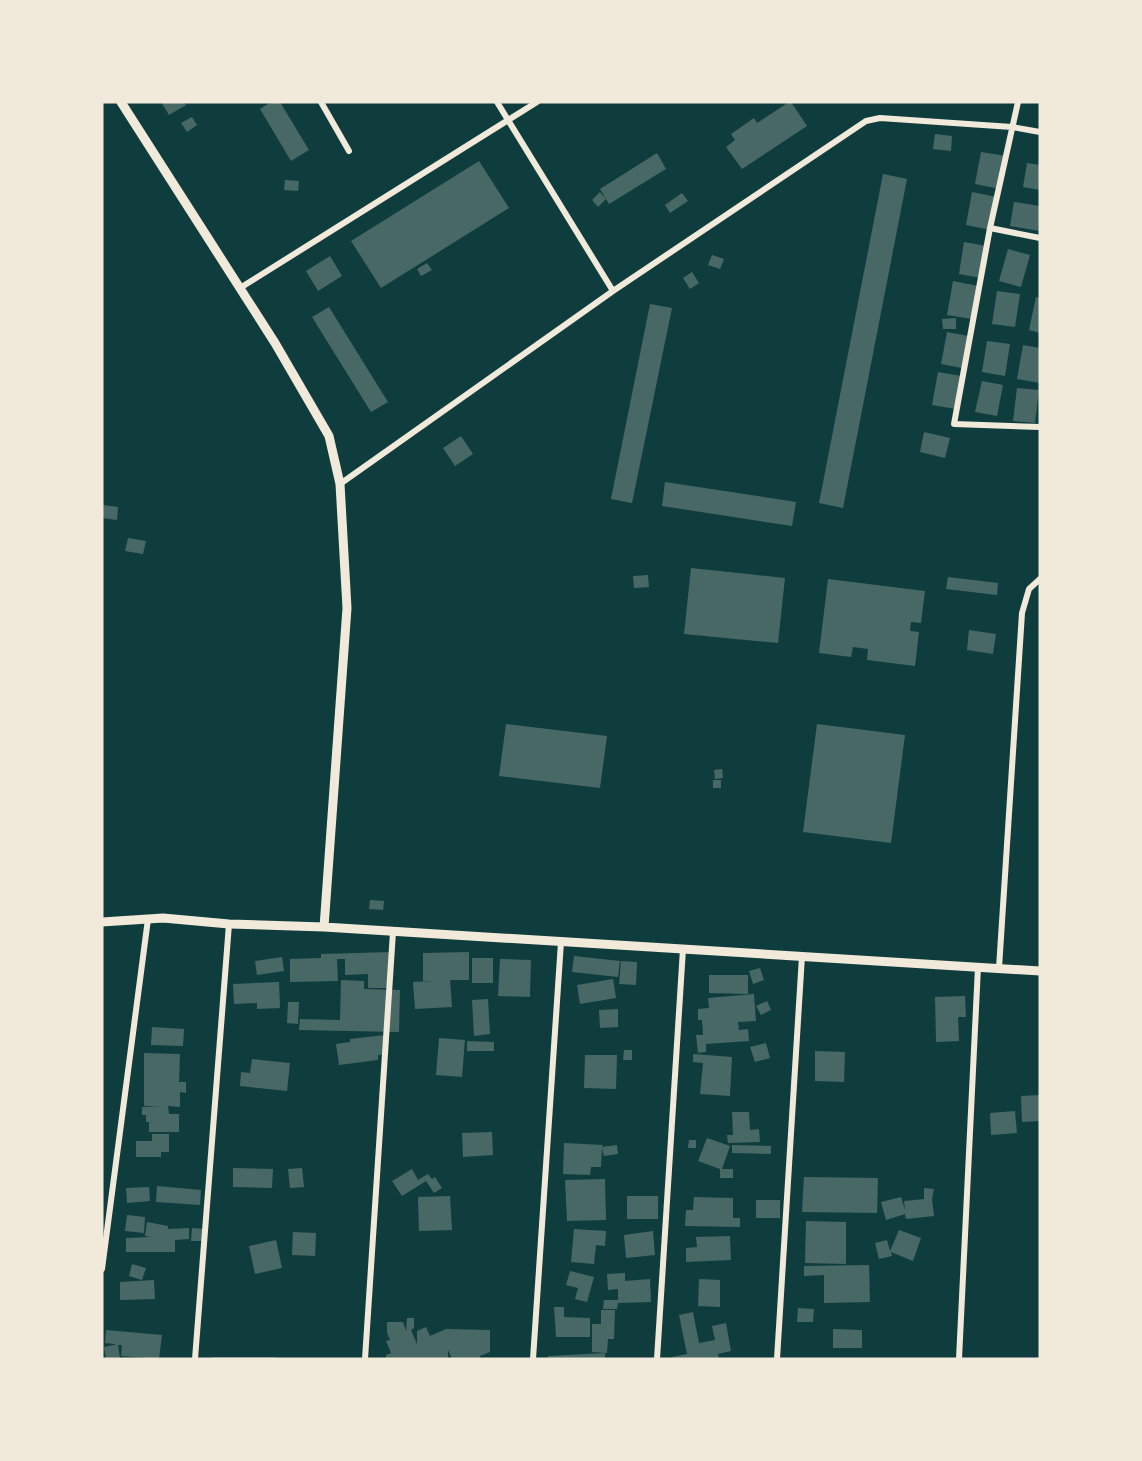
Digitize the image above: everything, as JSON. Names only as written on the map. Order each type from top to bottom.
[{"type":"main road","points":[[121,102],[275,343],[329,436],[340,484],[347,608],[324,927]]},
{"type":"main road","points":[[102,922],[164,918],[229,924],[324,927],[1040,971]]},
{"type":"street","points":[[321,102],[349,151]]},
{"type":"street","points":[[496,102],[613,291]]},
{"type":"street","points":[[240,288],[537,102]]},
{"type":"street","points":[[1018,102],[990,228],[954,424],[1040,427]]},
{"type":"street","points":[[340,484],[613,291],[866,121],[880,118],[1012,127],[1040,132]]},
{"type":"street","points":[[990,228],[1040,238]]},
{"type":"street","points":[[999,968],[1022,613],[1029,589],[1040,579]]},
{"type":"street","points":[[102,1269],[148,919]]},
{"type":"street","points":[[195,1359],[229,924]]},
{"type":"street","points":[[365,1359],[393,932]]},
{"type":"street","points":[[533,1359],[561,942]]},
{"type":"street","points":[[657,1359],[683,949]]},
{"type":"street","points":[[777,1359],[802,957]]},
{"type":"street","points":[[958,1359],[978,967]]},
{"type":"building","points":[[161,102],[184,102],[186,105],[169,115]]},
{"type":"building","points":[[271,102],[280,102],[309,150],[291,161],[260,109]]},
{"type":"building","points":[[789,102],[807,126],[742,169],[726,147],[735,140],[731,134],[754,118],[757,123]]},
{"type":"building","points":[[192,117],[197,125],[187,132],[181,123]]},
{"type":"building","points":[[935,134],[952,136],[951,151],[933,149]]},
{"type":"building","points":[[981,152],[1006,156],[1000,189],[975,184]]},
{"type":"building","points":[[657,153],[666,169],[609,204],[600,189]]},
{"type":"building","points":[[479,161],[509,208],[381,288],[351,241]]},
{"type":"building","points":[[1027,163],[1040,165],[1040,190],[1023,187]]},
{"type":"building","points":[[883,174],[907,179],[843,508],[819,503]]},
{"type":"building","points":[[285,180],[299,181],[298,191],[284,190]]},
{"type":"building","points":[[600,192],[606,199],[598,207],[592,200]]},
{"type":"building","points":[[972,192],[997,197],[991,230],[966,225]]},
{"type":"building","points":[[682,193],[688,201],[670,213],[665,205]]},
{"type":"building","points":[[1014,202],[1040,206],[1040,231],[1010,226]]},
{"type":"building","points":[[964,242],[987,246],[981,278],[959,274]]},
{"type":"building","points":[[1008,249],[1030,255],[1021,287],[999,281]]},
{"type":"building","points":[[712,255],[724,259],[720,269],[708,265]]},
{"type":"building","points":[[330,256],[342,276],[318,291],[306,271]]},
{"type":"building","points":[[427,263],[432,270],[421,276],[417,269]]},
{"type":"building","points":[[692,272],[699,283],[690,289],[683,278]]},
{"type":"building","points":[[953,281],[978,286],[972,319],[947,315]]},
{"type":"building","points":[[997,291],[1020,294],[1015,327],[992,324]]},
{"type":"building","points":[[1036,297],[1040,298],[1040,333],[1029,330]]},
{"type":"building","points":[[650,304],[672,308],[632,503],[611,499]]},
{"type":"building","points":[[329,307],[388,402],[371,412],[312,317]]},
{"type":"building","points":[[956,318],[956,329],[943,329],[942,319]]},
{"type":"building","points":[[947,332],[968,336],[962,368],[941,364]]},
{"type":"building","points":[[987,341],[1010,344],[1005,376],[982,372]]},
{"type":"building","points":[[1023,345],[1040,348],[1040,383],[1017,379]]},
{"type":"building","points":[[938,372],[961,376],[956,409],[932,405]]},
{"type":"building","points":[[982,381],[1003,385],[997,416],[975,412]]},
{"type":"building","points":[[1017,388],[1039,390],[1035,423],[1013,421]]},
{"type":"building","points":[[924,432],[950,438],[945,458],[920,452]]},
{"type":"building","points":[[461,436],[473,454],[455,466],[443,448]]},
{"type":"building","points":[[665,482],[796,502],[792,526],[662,506]]},
{"type":"building","points":[[103,505],[118,507],[117,520],[102,518]]},
{"type":"building","points":[[128,538],[146,541],[143,554],[125,551]]},
{"type":"building","points":[[691,568],[785,578],[778,643],[684,634]]},
{"type":"building","points":[[648,575],[649,587],[634,588],[633,576]]},
{"type":"building","points":[[948,577],[998,583],[997,595],[946,589]]},
{"type":"building","points":[[828,579],[925,591],[921,623],[911,622],[910,631],[919,632],[915,666],[867,660],[868,649],[853,647],[851,657],[819,653]]},
{"type":"building","points":[[969,630],[996,634],[993,654],[967,650]]},
{"type":"building","points":[[506,724],[607,736],[600,788],[499,776]]},
{"type":"building","points":[[817,724],[905,735],[891,843],[803,832]]},
{"type":"building","points":[[722,769],[723,778],[715,779],[714,770]]},
{"type":"building","points":[[713,780],[721,780],[721,788],[713,788]]},
{"type":"building","points":[[370,900],[384,901],[383,910],[369,909]]},
{"type":"building","points":[[392,952],[392,988],[368,988],[368,974],[345,975],[345,959],[337,959],[338,981],[290,982],[290,959],[321,958],[321,954]]},
{"type":"building","points":[[469,952],[469,980],[450,980],[452,1007],[415,1009],[413,982],[435,981],[423,981],[423,953]]},
{"type":"building","points":[[574,956],[620,961],[618,977],[572,972]]},
{"type":"building","points":[[282,957],[284,971],[257,975],[255,961]]},
{"type":"building","points":[[472,958],[493,958],[493,983],[472,983]]},
{"type":"building","points":[[500,959],[531,960],[530,997],[498,996]]},
{"type":"building","points":[[621,961],[637,962],[636,985],[619,984]]},
{"type":"building","points":[[760,968],[764,980],[753,984],[749,971]]},
{"type":"building","points":[[709,975],[748,975],[748,994],[709,993]]},
{"type":"building","points":[[613,979],[616,998],[580,1004],[577,985]]},
{"type":"building","points":[[341,980],[364,981],[364,989],[400,990],[399,1032],[299,1030],[300,1019],[340,1020]]},
{"type":"building","points":[[279,982],[280,1008],[257,1009],[257,1003],[234,1004],[233,984]]},
{"type":"building","points":[[754,994],[756,1021],[738,1022],[739,1030],[748,1029],[749,1041],[706,1044],[706,1052],[698,1053],[696,1035],[703,1035],[702,1020],[698,1020],[698,1009],[709,1008],[708,998]]},
{"type":"building","points":[[965,996],[966,1017],[958,1017],[959,1041],[936,1042],[935,997]]},
{"type":"building","points":[[488,999],[490,1034],[474,1036],[472,1000]]},
{"type":"building","points":[[767,1001],[771,1010],[761,1015],[756,1006]]},
{"type":"building","points":[[288,1002],[299,1002],[298,1024],[287,1023]]},
{"type":"building","points":[[618,1009],[618,1027],[600,1028],[599,1010]]},
{"type":"building","points":[[152,1027],[184,1029],[183,1046],[151,1045]]},
{"type":"building","points":[[385,1035],[387,1054],[378,1055],[378,1060],[339,1065],[336,1044],[350,1042],[350,1039]]},
{"type":"building","points":[[439,1038],[465,1040],[462,1077],[436,1075]]},
{"type":"building","points":[[467,1041],[494,1042],[494,1051],[467,1051]]},
{"type":"building","points":[[766,1043],[770,1058],[755,1062],[750,1047]]},
{"type":"building","points":[[624,1050],[632,1050],[632,1060],[623,1060]]},
{"type":"building","points":[[815,1051],[845,1052],[844,1082],[815,1081]]},
{"type":"building","points":[[144,1053],[180,1054],[179,1082],[186,1082],[186,1093],[180,1092],[180,1107],[168,1106],[169,1114],[179,1114],[179,1132],[149,1132],[149,1122],[146,1122],[146,1115],[142,1115],[142,1107],[163,1106],[144,1106]]},
{"type":"building","points":[[693,1054],[732,1057],[730,1096],[700,1094],[703,1063],[693,1062]]},
{"type":"building","points":[[585,1055],[617,1055],[616,1089],[584,1088]]},
{"type":"building","points":[[252,1059],[290,1063],[287,1091],[240,1086],[241,1072],[250,1073]]},
{"type":"building","points":[[1040,1095],[1040,1121],[1022,1122],[1021,1096]]},
{"type":"building","points":[[1015,1111],[1017,1133],[991,1135],[990,1113]]},
{"type":"building","points":[[732,1112],[749,1112],[750,1130],[759,1129],[760,1142],[728,1143],[727,1135],[733,1135]]},
{"type":"building","points":[[492,1132],[493,1155],[463,1157],[462,1133]]},
{"type":"building","points":[[152,1134],[169,1134],[169,1152],[161,1152],[161,1157],[136,1157],[136,1141],[152,1141]]},
{"type":"building","points":[[707,1138],[730,1146],[722,1169],[733,1169],[733,1178],[720,1178],[720,1169],[698,1161]]},
{"type":"building","points":[[689,1140],[696,1140],[696,1148],[688,1148]]},
{"type":"building","points":[[564,1143],[603,1145],[602,1147],[617,1145],[618,1154],[604,1156],[602,1148],[601,1167],[591,1167],[590,1175],[563,1174]]},
{"type":"building","points":[[732,1145],[771,1146],[771,1154],[732,1153]]},
{"type":"building","points":[[233,1168],[273,1169],[272,1188],[233,1187]]},
{"type":"building","points":[[302,1168],[304,1187],[290,1188],[288,1169]]},
{"type":"building","points":[[412,1169],[418,1180],[428,1174],[432,1179],[435,1177],[442,1188],[434,1193],[426,1181],[402,1196],[392,1181]]},
{"type":"building","points":[[804,1177],[878,1178],[877,1213],[802,1212]]},
{"type":"building","points":[[605,1179],[606,1220],[567,1221],[565,1180]]},
{"type":"building","points":[[157,1186],[201,1190],[200,1205],[156,1202]]},
{"type":"building","points":[[149,1187],[150,1201],[127,1203],[126,1188]]},
{"type":"building","points":[[924,1188],[934,1189],[932,1199],[934,1216],[906,1219],[905,1214],[886,1220],[881,1202],[901,1197],[905,1210],[904,1201],[924,1199]]},
{"type":"building","points":[[450,1196],[452,1230],[419,1231],[418,1197]]},
{"type":"building","points":[[627,1196],[658,1196],[658,1219],[627,1219]]},
{"type":"building","points":[[694,1197],[733,1198],[733,1218],[740,1218],[740,1227],[685,1226],[686,1210],[693,1210]]},
{"type":"building","points":[[756,1200],[780,1200],[780,1218],[756,1218]]},
{"type":"building","points":[[127,1215],[145,1217],[144,1233],[125,1231]]},
{"type":"building","points":[[806,1221],[846,1222],[846,1264],[805,1263]]},
{"type":"building","points":[[147,1222],[168,1226],[168,1229],[189,1228],[189,1239],[175,1240],[175,1252],[126,1252],[126,1238],[151,1237],[145,1236]]},
{"type":"building","points":[[192,1228],[205,1229],[204,1241],[191,1241]]},
{"type":"building","points":[[574,1229],[606,1231],[605,1246],[596,1245],[594,1264],[571,1262]]},
{"type":"building","points":[[899,1230],[921,1238],[913,1261],[891,1252],[892,1256],[879,1259],[875,1243],[887,1240],[890,1251]]},
{"type":"building","points":[[653,1231],[655,1255],[626,1258],[624,1235]]},
{"type":"building","points":[[293,1232],[316,1233],[315,1256],[292,1255]]},
{"type":"building","points":[[730,1236],[731,1260],[686,1262],[686,1248],[697,1247],[696,1237]]},
{"type":"building","points":[[276,1240],[282,1268],[255,1274],[249,1246]]},
{"type":"building","points":[[132,1264],[146,1268],[142,1280],[129,1276]]},
{"type":"building","points":[[869,1265],[870,1302],[824,1303],[824,1275],[804,1276],[804,1266]]},
{"type":"building","points":[[570,1271],[594,1277],[587,1302],[575,1299],[578,1288],[566,1285]]},
{"type":"building","points":[[625,1273],[625,1281],[650,1279],[651,1302],[618,1303],[617,1309],[603,1309],[604,1300],[618,1300],[618,1289],[608,1290],[607,1274]]},
{"type":"building","points":[[699,1279],[720,1280],[720,1307],[698,1306]]},
{"type":"building","points":[[154,1280],[155,1299],[120,1300],[120,1282]]},
{"type":"building","points":[[554,1307],[564,1307],[564,1317],[590,1318],[590,1337],[556,1337]]},
{"type":"building","points":[[798,1308],[814,1309],[813,1322],[797,1322]]},
{"type":"building","points":[[601,1310],[615,1310],[614,1339],[608,1339],[607,1353],[592,1352],[592,1324],[601,1324]]},
{"type":"building","points":[[693,1312],[699,1343],[715,1340],[712,1326],[726,1323],[731,1351],[718,1354],[719,1359],[673,1359],[672,1357],[687,1354],[679,1315]]},
{"type":"building","points":[[407,1318],[414,1318],[414,1328],[411,1330],[417,1344],[417,1331],[426,1327],[430,1336],[446,1329],[490,1330],[490,1352],[480,1356],[480,1359],[452,1359],[448,1350],[448,1359],[386,1359],[386,1355],[391,1353],[386,1341],[390,1340],[387,1333],[387,1322],[403,1322],[406,1331]]},
{"type":"building","points":[[833,1329],[862,1330],[862,1348],[833,1348]]},
{"type":"building","points":[[106,1330],[162,1335],[159,1359],[121,1356],[122,1345],[105,1343]]},
{"type":"building","points":[[118,1344],[120,1359],[106,1359],[104,1347]]},
{"type":"building","points":[[605,1353],[605,1359],[548,1359],[548,1356]]},
{"type":"building","points":[[213,1357],[275,1357],[275,1359],[213,1359]]}]
